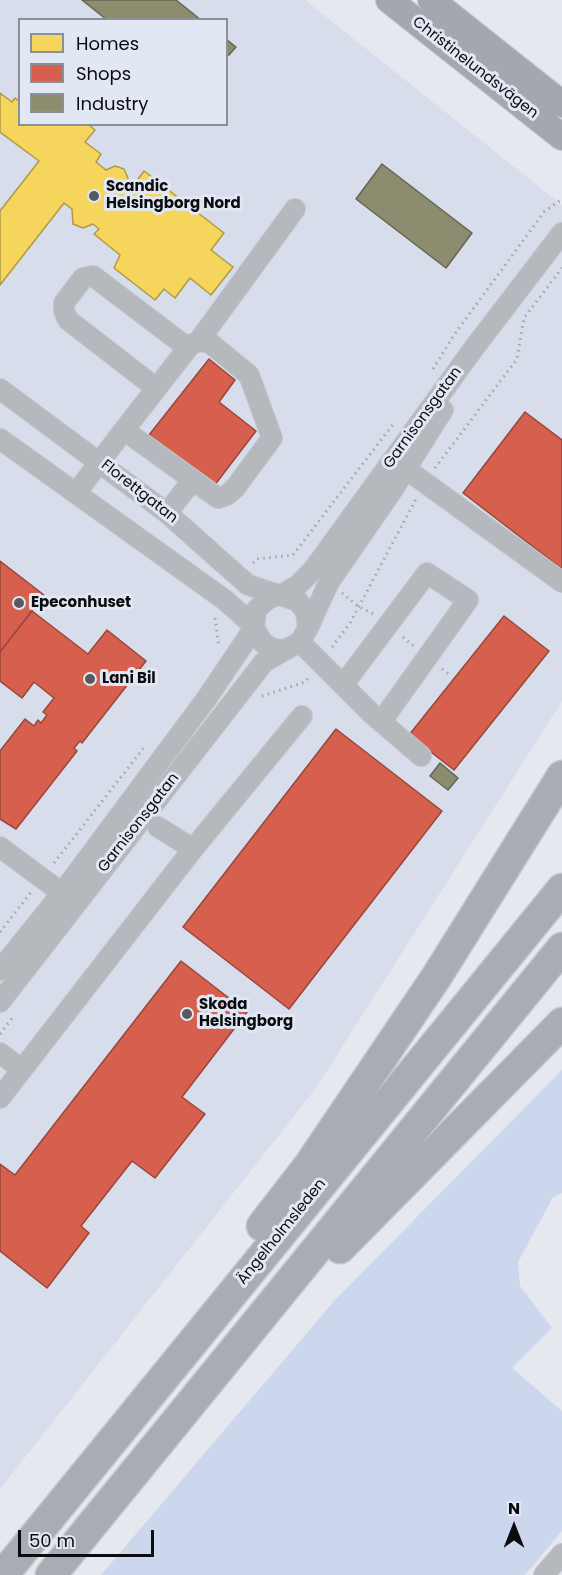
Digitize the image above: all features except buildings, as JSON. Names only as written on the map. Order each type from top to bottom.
[{"type":"highway","points":[[73,1488],[136,1388],[310,1164],[437,976],[562,776]]},
{"type":"highway","name":"Ängelholmsleden","points":[[3,1575],[562,889]]},
{"type":"highway","points":[[51,1575],[562,948]]},
{"type":"highway","points":[[255,1325],[340,1248],[562,1023]]},
{"type":"main road","name":"Christinelundsvägen","points":[[389,0],[562,137]]},
{"type":"main road","name":"Christinelundsvägen","points":[[431,0],[562,104]]},
{"type":"street","points":[[76,493],[156,388],[193,345],[295,209]]},
{"type":"street","name":"Garnisonsgatan","points":[[0,970],[62,893],[207,698],[254,627],[256,610],[267,599],[298,585],[313,570],[474,348],[562,233]]},
{"type":"street","points":[[124,430],[215,497],[227,495],[272,438],[249,375],[210,343],[193,345],[98,278],[86,276],[63,307],[68,320],[156,388]]},
{"type":"street","name":"Garnisonsgatan","points":[[7,1009],[264,662],[298,640],[329,582],[442,413],[474,348]]},
{"type":"street","name":"Florettgatan","points":[[0,389],[167,513],[241,579],[278,596]]},
{"type":"street","points":[[0,439],[225,600],[254,627],[263,643],[273,649],[298,640],[308,620],[303,606],[292,598],[278,596]]},
{"type":"street","points":[[406,470],[562,582]]},
{"type":"street","points":[[167,513],[192,481]]},
{"type":"street","points":[[343,685],[427,573],[468,600],[381,722]]},
{"type":"street","points":[[298,640],[381,722],[421,756]]},
{"type":"street","points":[[0,1098],[193,849],[302,716]]},
{"type":"street","points":[[158,827],[193,849]]},
{"type":"street","points":[[0,848],[62,893]]},
{"type":"street","points":[[0,1053],[21,1069]]},
{"type":"street","points":[[544,1575],[562,1554]]},
{"type":"path","points":[[431,372],[454,335],[544,212],[562,199]]},
{"type":"path","points":[[257,701],[261,696],[305,682],[350,623],[425,483],[517,359],[524,318],[562,268]]},
{"type":"path","points":[[241,579],[257,559],[293,555],[398,418]]},
{"type":"path","points":[[219,652],[215,615],[225,600]]},
{"type":"path","points":[[359,607],[376,615],[450,675]]},
{"type":"path","points":[[0,932],[147,744]]},
{"type":"path","points":[[0,1034],[7,1009]]},
{"type":"shaded area","points":[[0,0],[305,0],[562,205],[562,701],[316,1088],[0,1489]]},
{"type":"shaded area","points":[[562,1070],[562,1193],[553,1197],[518,1262],[520,1286],[552,1328],[512,1368],[562,1411],[562,1531],[525,1575],[101,1575],[335,1300]]},
{"type":"place","name":"Scandic Helsingborg Nord","points":[[94,196]]},
{"type":"place","name":"Epeconhuset","points":[[19,603]]},
{"type":"place","name":"Lani Bil","points":[[90,679]]},
{"type":"place","name":"Skoda Helsingborg","points":[[187,1014]]}]
